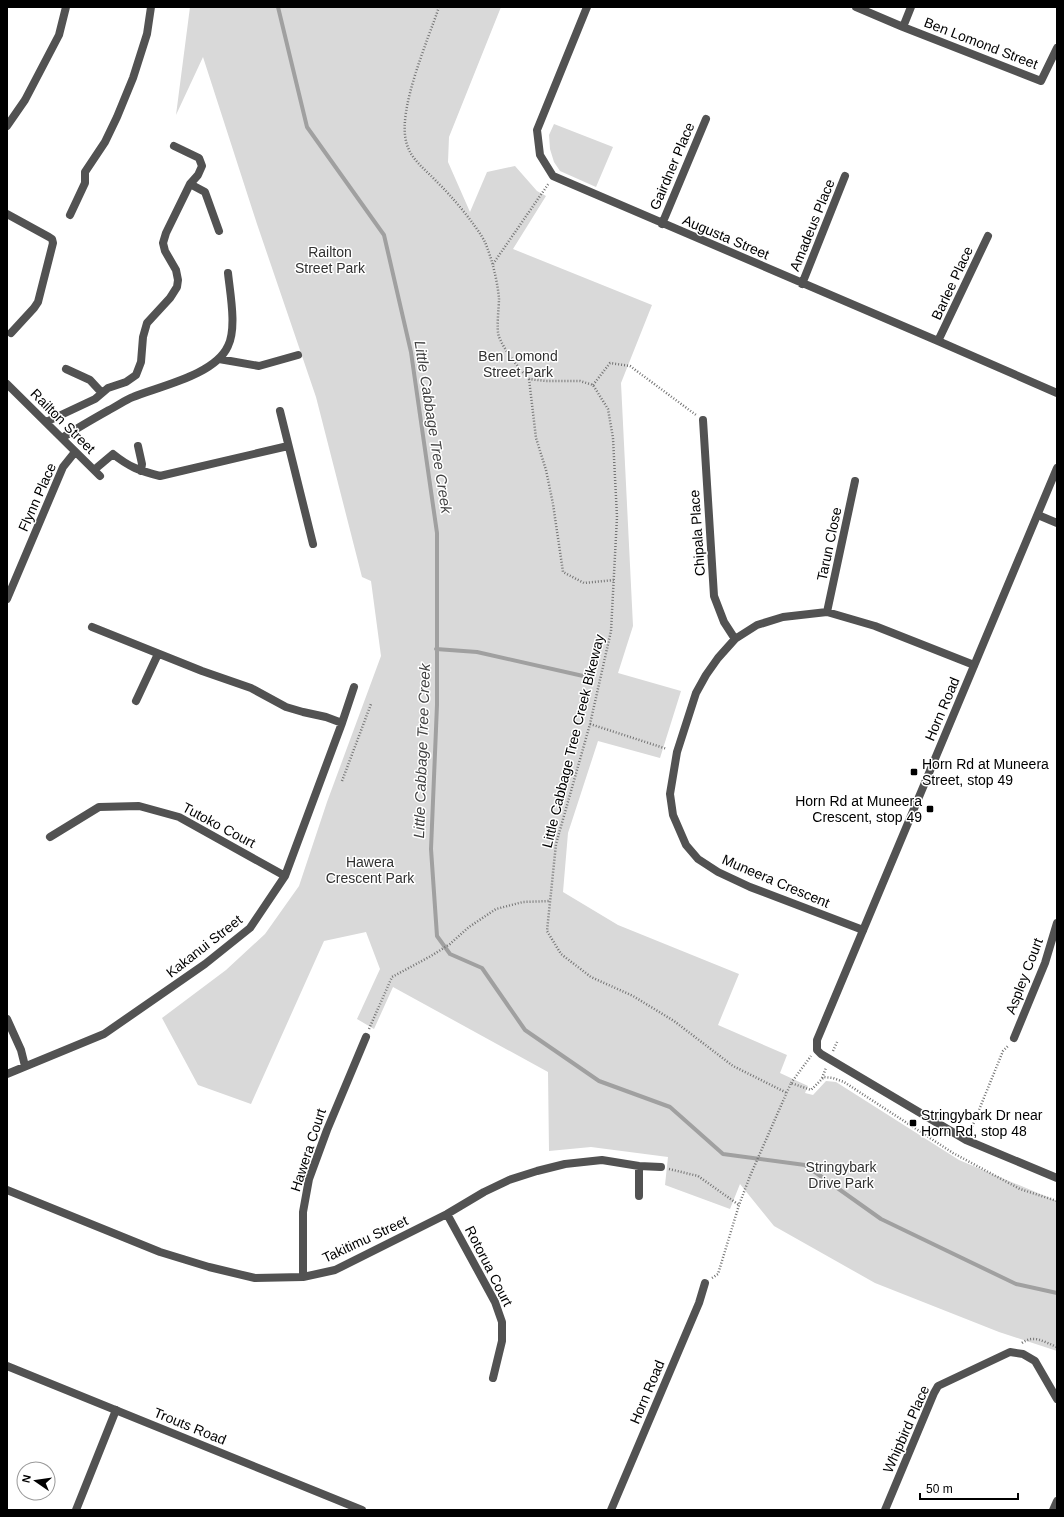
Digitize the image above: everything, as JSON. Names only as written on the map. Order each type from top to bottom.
[{"type":"street","points":[[7,126],[25,100],[59,35],[66,7]]},
{"type":"street","points":[[70,215],[85,182],[85,172],[114,124],[133,78],[147,34],[151,7]]},
{"type":"street","points":[[553,176],[540,154],[537,130],[587,7]]},
{"type":"street","name":"Ben Lomond Street","points":[[856,7],[903,27],[1041,80],[1057,48]]},
{"type":"street","points":[[903,27],[911,7]]},
{"type":"street","name":"Gairdner Place","points":[[662,224],[706,119]]},
{"type":"street","points":[[46,422],[95,399],[108,388],[126,382],[136,375],[141,362],[143,337],[147,323],[170,298],[177,287],[178,280],[176,270],[165,251],[163,243],[166,233],[190,184],[198,175],[202,166],[199,158],[174,146]]},
{"type":"street","name":"Augusta Street","points":[[553,176],[1057,393]]},
{"type":"street","name":"Amadeus Place","points":[[802,284],[846,176]]},
{"type":"street","points":[[190,184],[205,192],[218,231]]},
{"type":"street","points":[[7,214],[49,237],[52,239],[53,243],[38,302],[11,333]]},
{"type":"street","name":"Barlee Place","points":[[938,341],[988,236]]},
{"type":"street","points":[[62,438],[132,397],[160,388],[206,369],[219,359],[229,346],[233,323],[228,274]]},
{"type":"street","points":[[219,359],[259,366],[298,355]]},
{"type":"street","points":[[66,369],[90,380],[102,393]]},
{"type":"street","name":"Railton Street","points":[[7,384],[97,473],[113,454],[125,464],[141,471]]},
{"type":"street","points":[[280,411],[313,544]]},
{"type":"street","name":"Chipala Place","points":[[703,420],[714,596],[724,622],[735,639]]},
{"type":"street","points":[[138,446],[142,464],[141,471],[160,476],[288,446]]},
{"type":"street","name":"Flynn Place","points":[[7,599],[63,467],[75,452]]},
{"type":"street","name":"Horn Road","points":[[816,1050],[817,1040],[1057,468]]},
{"type":"street","name":"Tarun Close","points":[[827,612],[855,481]]},
{"type":"street","points":[[1038,515],[1057,523]]},
{"type":"street","name":"Muneera Crescent","points":[[863,930],[750,887],[718,872],[698,859],[686,845],[673,815],[670,794],[677,752],[696,693],[710,669],[735,639],[757,625],[783,617],[827,612],[874,626],[974,665]]},
{"type":"street","points":[[92,627],[202,671],[251,688],[286,707],[326,716],[342,722]]},
{"type":"street","points":[[136,701],[158,654]]},
{"type":"street","name":"Kakanui Street","points":[[7,1074],[104,1034],[206,964],[250,928],[285,876],[354,687]]},
{"type":"street","name":"Tutoko Court","points":[[50,837],[99,807],[139,806],[179,817],[285,876]]},
{"type":"street","name":"Aspley Court","points":[[1014,1038],[1045,963],[1057,923]]},
{"type":"street","points":[[7,1019],[12,1027],[21,1050],[25,1066]]},
{"type":"street","name":"Hawera Court","points":[[303,1277],[303,1212],[309,1179],[327,1130],[366,1037]]},
{"type":"street","points":[[816,1050],[966,1140],[1057,1178]]},
{"type":"street","name":"Takitimu Street","points":[[7,1190],[160,1252],[209,1267],[255,1278],[303,1277],[335,1270],[447,1214],[509,1180],[537,1171],[565,1164],[602,1160],[639,1166],[661,1167]]},
{"type":"street","points":[[639,1166],[639,1196]]},
{"type":"street","name":"Rotorua Court","points":[[447,1214],[495,1302],[502,1322],[502,1341],[493,1378]]},
{"type":"street","name":"Horn Road","points":[[611,1510],[699,1302],[705,1283]]},
{"type":"street","points":[[1010,1352],[1023,1354],[1035,1361],[1057,1399]]},
{"type":"street","name":"Whipbird Place","points":[[885,1510],[938,1386],[1010,1352]]},
{"type":"street","name":"Trouts Road","points":[[7,1366],[362,1510]]},
{"type":"street","points":[[76,1510],[116,1410]]},
{"type":"street","points":[[1053,1510],[1057,1501]]},
{"type":"path","points":[[439,7],[407,102],[404,124],[406,141],[413,158],[438,182],[469,219],[484,241],[493,264],[499,298],[499,336],[513,361],[529,379],[536,438],[546,470],[553,504],[563,572],[584,583],[614,580]]},
{"type":"path","points":[[493,264],[553,176]]},
{"type":"path","points":[[529,379],[546,381],[580,381],[593,386],[610,363],[630,366],[703,420]]},
{"type":"path","name":"Little Cabbage Tree Creek Bikeway","points":[[593,386],[608,410],[613,438],[617,517],[611,631],[590,724],[556,844],[547,931],[562,954],[591,977],[633,996],[674,1020],[733,1066],[787,1093]]},
{"type":"path","points":[[342,781],[371,704]]},
{"type":"path","points":[[590,724],[677,752]]},
{"type":"path","points":[[366,1037],[392,977],[450,944],[468,927],[496,909],[524,902],[550,901]]},
{"type":"path","points":[[966,1140],[1003,1051],[1014,1038]]},
{"type":"path","points":[[705,1283],[718,1274],[739,1205],[750,1176],[791,1083],[816,1050]]},
{"type":"path","points":[[791,1083],[811,1090],[824,1078],[832,1078],[844,1082],[953,1153],[1020,1189],[1057,1201]]},
{"type":"path","points":[[661,1167],[698,1176],[739,1205]]},
{"type":"path","points":[[1010,1352],[1027,1339],[1035,1338],[1057,1347]]},
{"type":"green space","points":[[190,7],[501,7],[449,137],[448,162],[470,212],[487,172],[515,166],[537,191],[546,196],[513,249],[652,305],[621,383],[633,626],[618,673],[681,691],[660,758],[598,741],[568,833],[563,892],[618,925],[739,974],[718,1025],[787,1055],[780,1073],[808,1086],[805,1093],[813,1095],[826,1081],[836,1082],[959,1160],[1057,1201],[1057,1351],[999,1332],[875,1283],[774,1226],[740,1184],[730,1209],[665,1185],[668,1157],[591,1147],[549,1151],[548,1072],[393,987],[374,1029],[357,1019],[380,969],[366,932],[324,941],[251,1104],[198,1085],[162,1018],[226,970],[265,934],[299,886],[327,802],[381,656],[371,581],[362,577],[316,397],[257,224],[203,57],[176,115]]},
{"type":"green space","points":[[554,124],[613,147],[596,187],[560,171],[554,162],[550,149],[549,135]]},
{"type":"waterway","name":"Little Cabbage Tree Creek","points":[[278,7],[307,127],[384,235],[411,352],[437,533],[437,705],[431,849],[437,936],[450,954],[482,968],[525,1030],[599,1081],[670,1107],[723,1154],[805,1165],[881,1219],[1016,1284],[1057,1293]]},
{"type":"waterway","points":[[436,649],[477,652],[592,678]]},
{"type":"place","name":"Horn Rd at Muneera Street, stop 49","points":[[914,772]]},
{"type":"place","name":"Horn Rd at Muneera Crescent, stop 49","points":[[930,809]]},
{"type":"place","name":"Stringybark Dr near Horn Rd, stop 48","points":[[913,1123]]},
{"type":"park label","name":"Railton Street Park","points":[[330,260]]},
{"type":"park label","name":"Ben Lomond Street Park","points":[[518,364]]},
{"type":"park label","name":"Hawera Crescent Park","points":[[370,870]]},
{"type":"park label","name":"Stringybark Drive Park","points":[[841,1176]]}]
